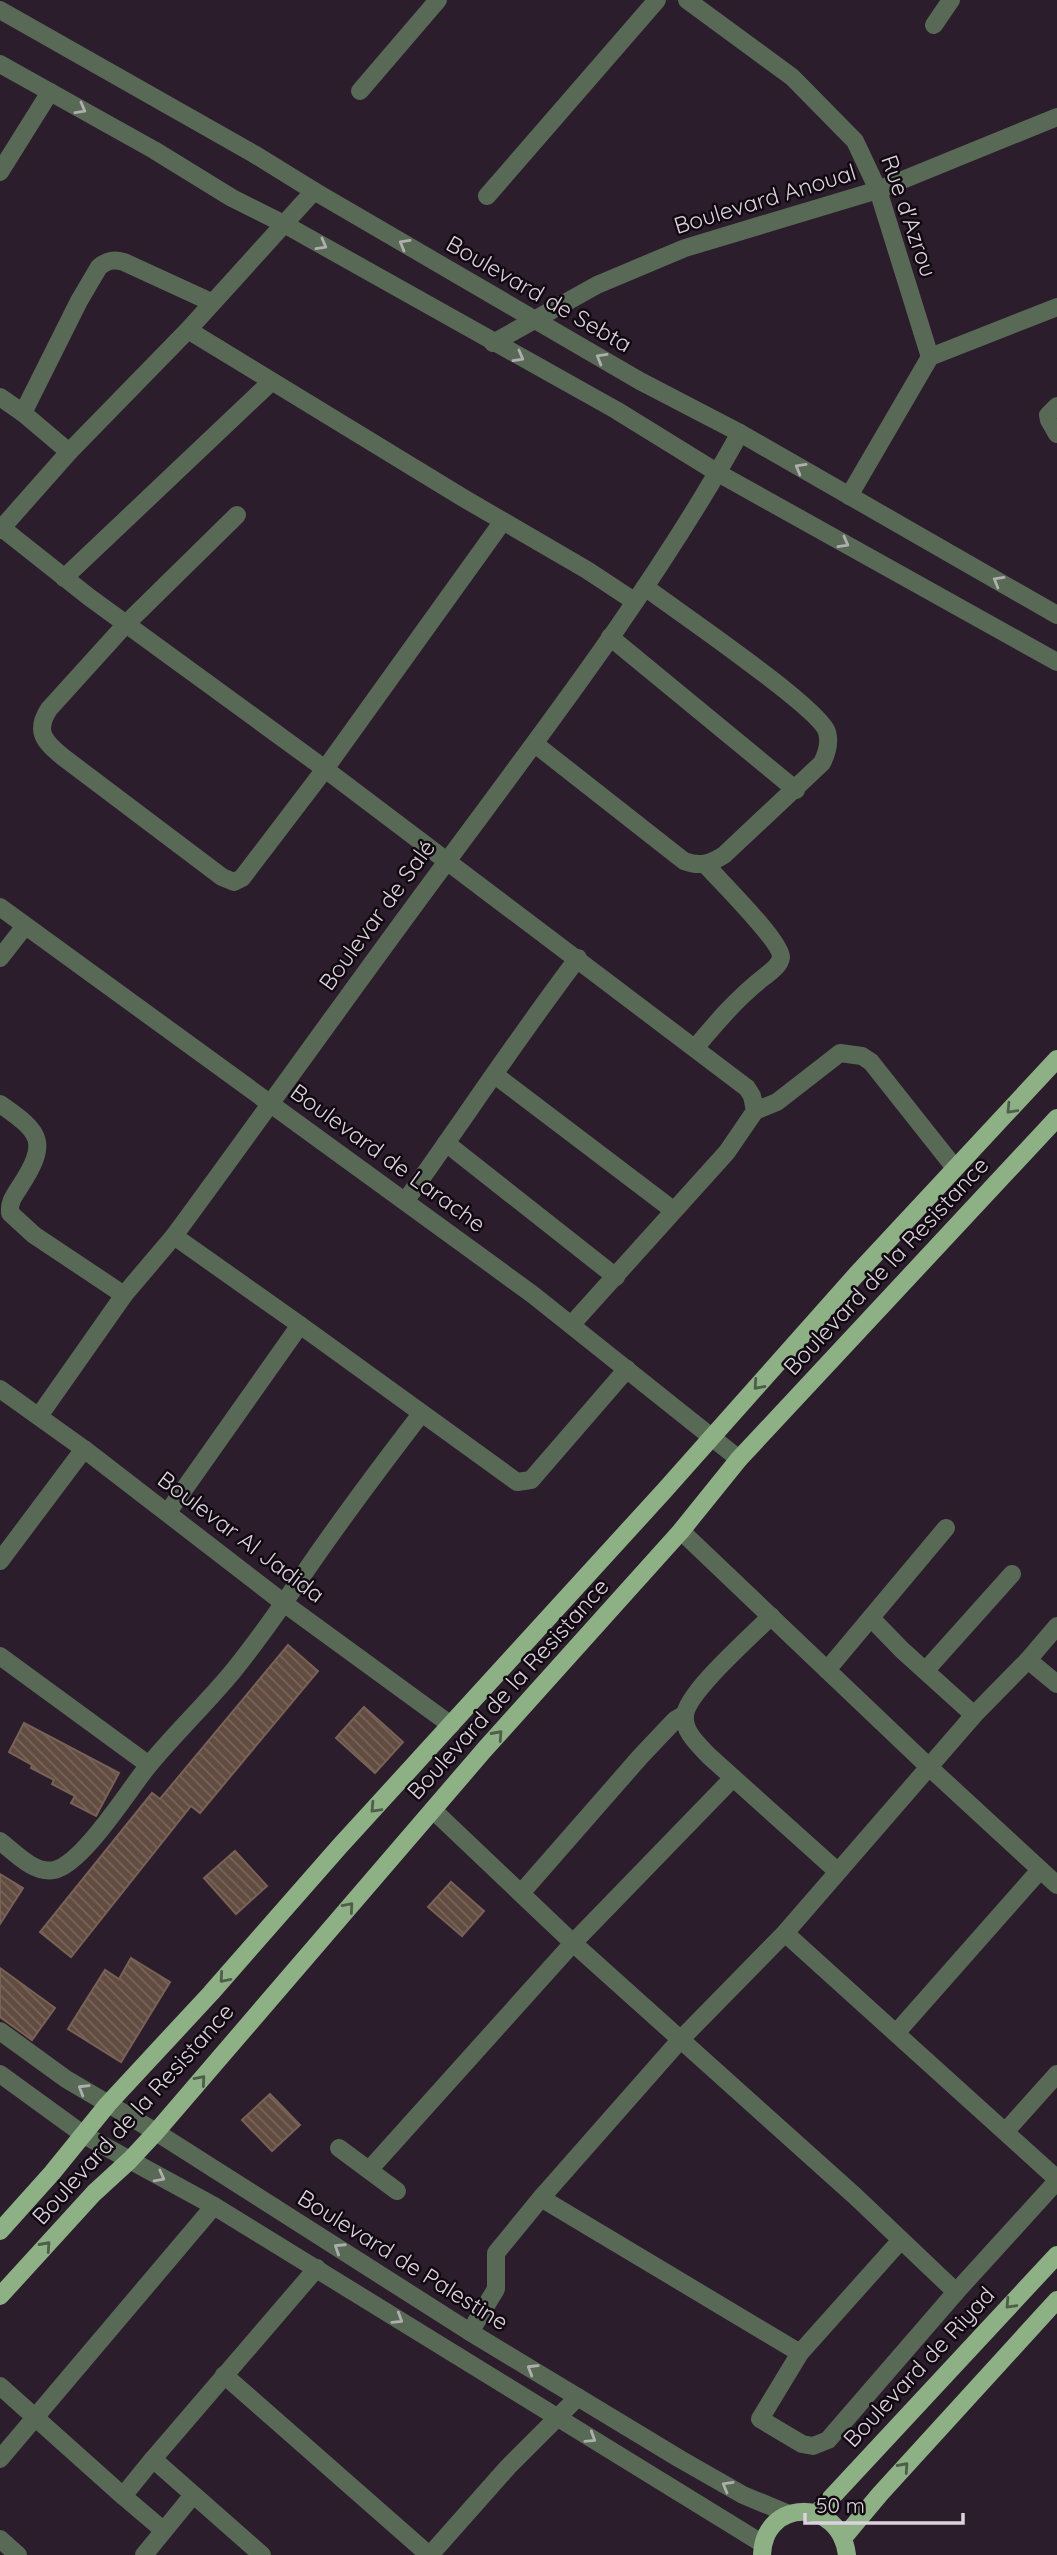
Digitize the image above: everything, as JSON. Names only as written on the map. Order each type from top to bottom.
[{"type":"main road","name":"Boulevard de la Resistance","points":[[0,2231],[108,2104],[1057,1059]]},
{"type":"main road","name":"Boulevard de la Resistance","points":[[0,2296],[94,2193],[130,2161],[156,2132],[433,1810],[681,1531],[739,1459],[1057,1118]]},
{"type":"main road","name":"Boulevard de Riyad","points":[[817,2513],[1057,2255]]},
{"type":"main road","points":[[847,2550],[880,2494],[1057,2300]]},
{"type":"main road","points":[[762,2549],[768,2531],[777,2521],[798,2512],[817,2513],[837,2526],[847,2550]]},
{"type":"street","points":[[360,91],[438,0]]},
{"type":"street","points":[[487,195],[657,0]]},
{"type":"street","name":"Rue d'Azrou","points":[[687,0],[792,77],[855,141],[878,190],[930,357]]},
{"type":"street","points":[[934,25],[951,0]]},
{"type":"street","name":"Boulevard de Sebta","points":[[0,10],[242,147],[640,381],[740,433],[1057,615]]},
{"type":"street","points":[[0,64],[154,150],[232,198],[284,224],[616,410],[718,473],[1057,662]]},
{"type":"street","points":[[0,172],[50,92]]},
{"type":"street","name":"Boulevard Anoual","points":[[494,343],[533,318],[597,285],[685,248],[878,190],[1057,117]]},
{"type":"street","points":[[314,191],[188,330],[69,452],[1,529],[578,958],[747,1088],[755,1111]]},
{"type":"street","points":[[23,413],[79,301],[103,264],[115,260],[124,262],[211,302]]},
{"type":"street","points":[[849,496],[930,357],[1057,307]]},
{"type":"street","points":[[188,330],[503,521],[587,570],[640,594],[785,691],[823,724],[828,739],[827,754],[822,763],[796,790],[724,855],[706,865],[684,860],[535,744]]},
{"type":"street","points":[[64,578],[271,382]]},
{"type":"street","points":[[0,397],[69,452]]},
{"type":"street","points":[[1057,406],[1048,415],[1057,434]]},
{"type":"street","name":"Boulevar de Salé","points":[[39,1416],[124,1295],[174,1236],[535,744],[640,594],[718,473],[740,433]]},
{"type":"street","points":[[237,515],[126,624],[43,718],[43,736],[48,745],[222,877],[234,882],[242,878],[325,769],[503,521]]},
{"type":"street","points":[[610,637],[796,790]]},
{"type":"street","points":[[695,1048],[734,1003],[781,961],[769,933],[706,865]]},
{"type":"street","name":"Boulevard de Larache","points":[[0,907],[406,1200],[572,1324],[739,1459]]},
{"type":"street","points":[[0,958],[25,926]]},
{"type":"street","points":[[406,1200],[495,1075],[529,1022],[578,958]]},
{"type":"street","points":[[572,1324],[727,1152],[755,1111],[777,1102],[840,1053],[862,1056],[872,1062],[956,1168]]},
{"type":"street","points":[[495,1075],[673,1210]]},
{"type":"street","points":[[0,1104],[32,1128],[36,1137],[35,1160],[10,1203],[10,1213],[34,1235],[124,1295]]},
{"type":"street","points":[[446,1143],[616,1277]]},
{"type":"street","points":[[174,1236],[517,1482],[531,1480],[627,1368]]},
{"type":"street","points":[[168,1513],[300,1325]]},
{"type":"street","name":"Boulevar Al Jadida","points":[[0,1389],[84,1448],[285,1604],[451,1725]]},
{"type":"street","points":[[0,1840],[30,1865],[44,1871],[56,1870],[76,1856],[99,1831],[149,1765],[233,1672],[421,1414]]},
{"type":"street","points":[[0,1561],[84,1448]]},
{"type":"street","points":[[827,1670],[946,1528]]},
{"type":"street","points":[[681,1531],[1057,1885]]},
{"type":"street","points":[[926,1670],[1012,1574]]},
{"type":"street","points":[[522,1892],[640,1757],[675,1720],[685,1714],[707,1680],[771,1616]]},
{"type":"street","points":[[871,1618],[974,1715]]},
{"type":"street","points":[[470,2332],[496,2289],[496,2253],[541,2198],[681,2039],[785,1933],[974,1715],[1057,1626]]},
{"type":"street","points":[[0,1656],[149,1765]]},
{"type":"street","points":[[1028,1660],[1057,1684]]},
{"type":"street","points":[[685,1714],[692,1738],[837,1871]]},
{"type":"street","points":[[369,2169],[573,1943],[733,1778]]},
{"type":"street","points":[[433,1810],[573,1943],[956,2292]]},
{"type":"street","points":[[897,2032],[1040,1870]]},
{"type":"street","points":[[785,1933],[1057,2180],[828,2440],[813,2446],[802,2444],[760,2418],[800,2353],[901,2240]]},
{"type":"street","name":"Boulevard de Palestine","points":[[0,2031],[66,2079],[156,2132],[470,2332],[743,2495],[789,2514]]},
{"type":"street","points":[[0,2074],[84,2135],[214,2206],[317,2268],[557,2417],[762,2549]]},
{"type":"street","points":[[1006,2131],[1057,2074]]},
{"type":"street","points":[[339,2148],[397,2190]]},
{"type":"street","points":[[541,2198],[800,2353]]},
{"type":"street","points":[[0,2459],[214,2206]]},
{"type":"street","points":[[123,2496],[317,2268]]},
{"type":"street","points":[[224,2375],[430,2555],[508,2467],[578,2397]]},
{"type":"street","points":[[0,2386],[163,2530]]},
{"type":"street","points":[[153,2459],[262,2555]]},
{"type":"street","points":[[144,2555],[193,2495]]},
{"type":"street","points":[[0,2539],[18,2555]]},
{"type":"building","points":[[288,1645],[318,1671],[200,1813],[191,1806],[71,1957],[40,1932],[152,1793],[160,1799]]},
{"type":"building","points":[[364,1707],[403,1742],[375,1773],[336,1738]]},
{"type":"building","points":[[24,1723],[119,1773],[96,1816],[71,1803],[75,1796],[52,1784],[54,1780],[9,1752]]},
{"type":"building","points":[[235,1851],[267,1886],[236,1914],[204,1878]]},
{"type":"building","points":[[0,1874],[23,1888],[0,1924]]},
{"type":"building","points":[[451,1882],[484,1911],[462,1936],[428,1907]]},
{"type":"building","points":[[131,1958],[170,1982],[121,2062],[68,2029],[105,1970],[119,1979]]},
{"type":"building","points":[[0,1968],[55,2008],[32,2040],[0,2017]]},
{"type":"building","points":[[270,2094],[300,2125],[272,2151],[242,2120]]}]
